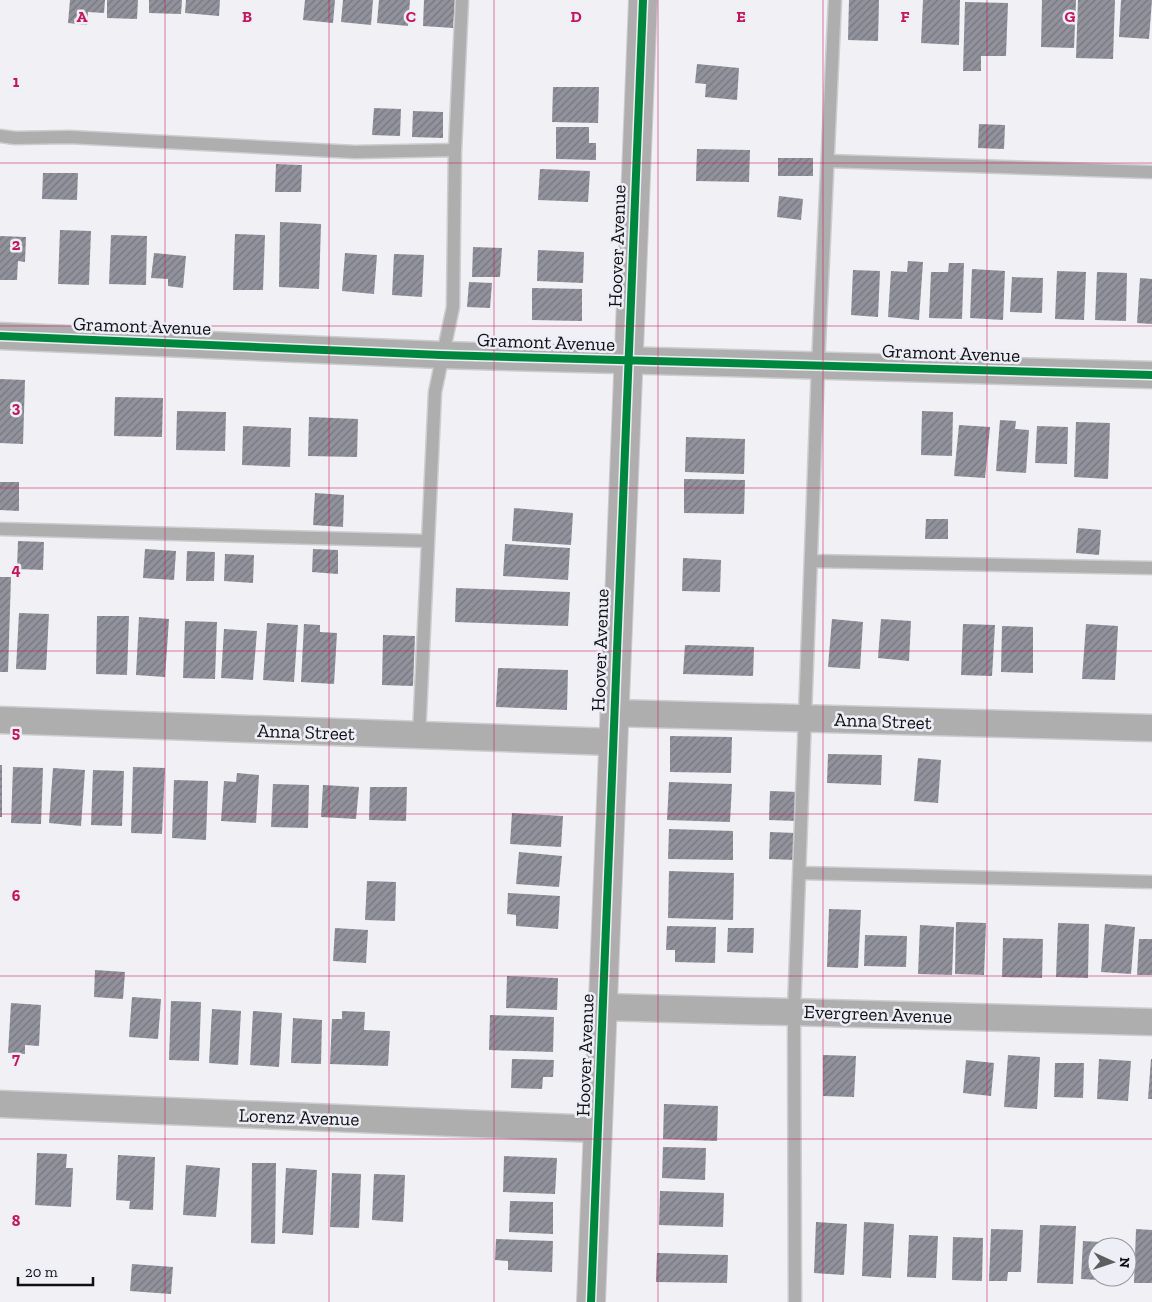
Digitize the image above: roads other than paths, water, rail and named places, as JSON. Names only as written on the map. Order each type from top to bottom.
[{"type":"street","name":"Hoover Avenue","points":[[591,1302],[643,0]]},
{"type":"street","name":"Gramont Avenue","points":[[0,336],[441,355],[1152,375]]},
{"type":"street","name":"Anna Street","points":[[614,713],[1152,728]]},
{"type":"street","name":"Anna Street","points":[[0,720],[613,742]]},
{"type":"street","name":"Evergreen Avenue","points":[[603,1007],[1152,1022]]},
{"type":"street","name":"Lorenz Avenue","points":[[0,1104],[598,1130]]},
{"type":"lane","points":[[419,736],[435,392],[441,355],[453,307],[455,150],[462,0]]},
{"type":"lane","points":[[795,1302],[794,1012],[818,366],[835,0]]},
{"type":"lane","points":[[0,136],[15,138],[68,137],[355,152],[455,150]]},
{"type":"lane","points":[[828,161],[1152,172]]},
{"type":"lane","points":[[0,529],[427,541]]},
{"type":"lane","points":[[811,561],[1152,568]]},
{"type":"lane","points":[[800,873],[1152,882]]}]
